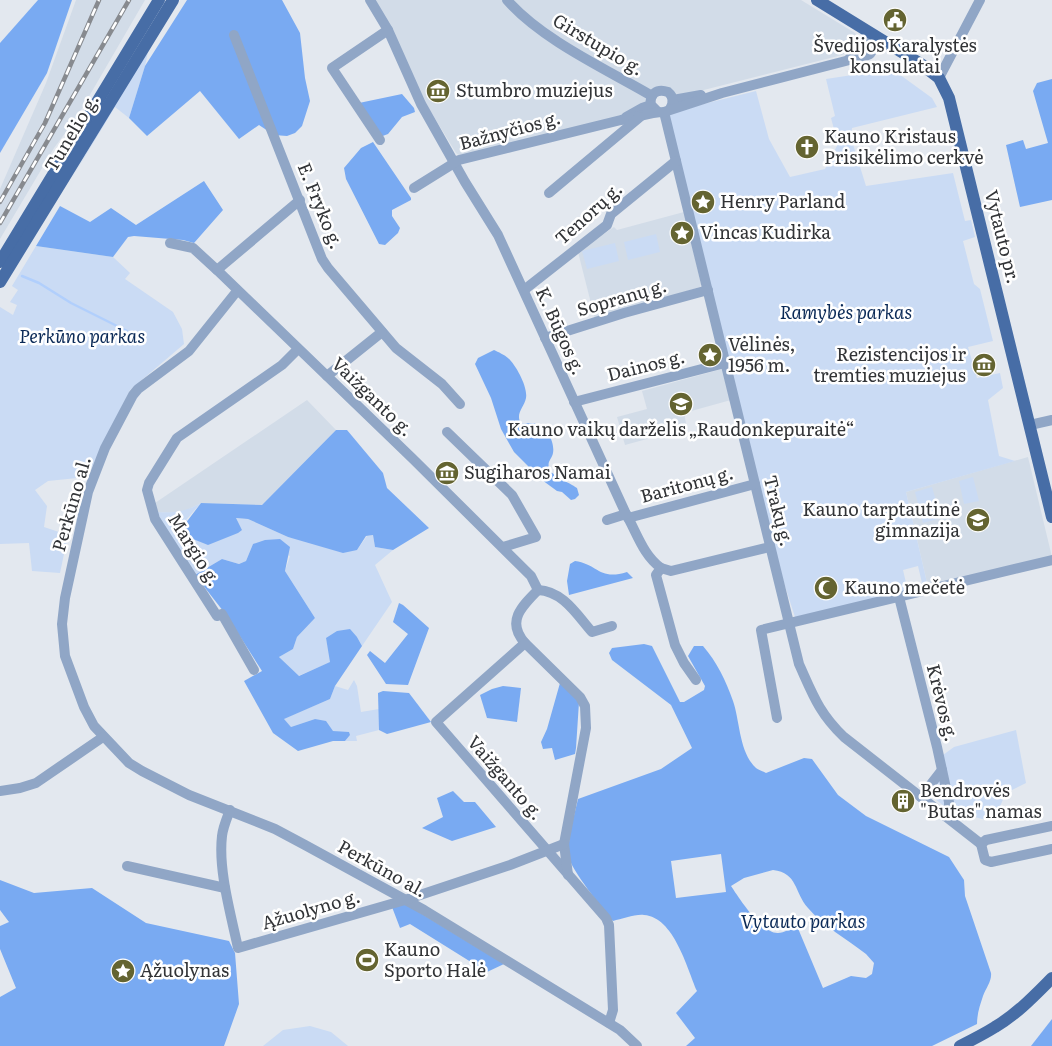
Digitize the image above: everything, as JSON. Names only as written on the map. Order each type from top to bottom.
[{"type":"main road","name":"Tunelio g.","points":[[0,262],[159,0]]},
{"type":"main road","name":"Tunelio g.","points":[[0,282],[173,0]]},
{"type":"main road","name":"Vytauto pr.","points":[[817,0],[921,64],[939,78],[952,106],[1052,517]]},
{"type":"main road","points":[[960,1046],[1007,1019],[1052,978]]},
{"type":"street","name":"K. Būgos g.","points":[[370,0],[388,30],[421,104],[498,235],[643,548],[653,562],[661,568]]},
{"type":"street","name":"Girstupio g.","points":[[507,0],[527,20],[553,38],[661,106]]},
{"type":"street","points":[[939,78],[980,0]]},
{"type":"street","points":[[380,140],[332,68],[388,30]]},
{"type":"street","name":"E. Fryko g.","points":[[234,35],[322,259],[382,332],[406,356],[442,384],[460,404]]},
{"type":"street","name":"Bažnyčios g.","points":[[621,120],[642,108],[695,103],[722,92],[870,54],[875,36]]},
{"type":"street","name":"Bažnyčios g.","points":[[549,193],[641,117],[661,106]]},
{"type":"street","name":"Trakų g.","points":[[661,106],[726,363],[788,624],[799,664],[817,704],[828,722],[844,737],[981,844],[984,860],[991,862],[1052,849]]},
{"type":"street","name":"Bažnyčios g.","points":[[414,188],[455,162],[464,159],[621,120],[641,117]]},
{"type":"street","name":"Tenorų g.","points":[[524,290],[607,225],[612,214],[676,161]]},
{"type":"street","points":[[217,270],[300,200]]},
{"type":"street","name":"Vaižganto g.","points":[[170,244],[192,248],[217,270],[532,576],[538,590],[526,602],[517,616],[515,625],[517,633],[580,697],[585,706],[586,728],[564,844],[568,876]]},
{"type":"street","name":"Sopranų g.","points":[[545,338],[624,313],[708,290]]},
{"type":"street","name":"Perkūno al.","points":[[237,291],[189,351],[138,389],[133,395],[105,448],[88,492],[64,598],[62,624],[63,645],[70,673],[94,726],[128,763],[189,795],[230,810],[282,833],[405,900],[609,1023],[620,1030],[637,1046]]},
{"type":"street","points":[[327,376],[382,332]]},
{"type":"street","name":"Margio g.","points":[[254,670],[222,614],[217,616],[155,519],[147,490],[177,438],[282,365],[298,349]]},
{"type":"street","name":"Dainos g.","points":[[574,402],[726,363]]},
{"type":"street","points":[[1030,426],[1052,420]]},
{"type":"street","points":[[447,432],[512,495],[536,537],[503,547]]},
{"type":"street","name":"Baritonų g.","points":[[607,520],[755,484]]},
{"type":"street","points":[[696,680],[679,653],[672,635],[656,575],[661,568],[671,571],[770,547]]},
{"type":"street","points":[[777,718],[761,630],[1052,560]]},
{"type":"street","points":[[538,590],[551,592],[563,599],[592,632],[612,626]]},
{"type":"street","name":"Krėvos g.","points":[[899,597],[949,802],[949,811],[945,816]]},
{"type":"street","name":"Vaižganto g.","points":[[525,643],[436,722],[606,918],[609,925],[613,1010],[609,1023]]},
{"type":"street","points":[[0,791],[36,783],[103,737]]},
{"type":"street","points":[[921,797],[942,770]]},
{"type":"street","points":[[127,866],[225,888],[222,836],[230,810]]},
{"type":"street","points":[[981,844],[986,840],[1052,826]]},
{"type":"street","name":"Ąžuolyno g.","points":[[225,888],[238,948],[405,900],[510,865],[564,844]]},
{"type":"shaded area","points":[[38,0],[72,0],[47,73],[0,153],[0,43]]},
{"type":"shaded area","points":[[76,0],[145,0],[77,117],[54,148],[0,239],[0,189],[46,83]]},
{"type":"shaded area","points":[[187,0],[282,0],[300,33],[305,78],[310,101],[302,126],[295,133],[287,136],[274,135],[259,125],[239,139],[200,91],[147,136],[129,118],[145,66]]},
{"type":"shaded area","points":[[374,0],[801,0],[855,33],[859,39],[856,48],[842,55],[680,96],[670,89],[624,115],[460,156],[456,153],[428,107]]},
{"type":"shaded area","points":[[1052,79],[1052,200],[1020,207],[1006,145],[1023,140],[1026,149],[1048,143],[1033,91],[1037,83]]},
{"type":"shaded area","points":[[402,94],[414,108],[415,112],[402,117],[388,134],[380,137],[359,103]]},
{"type":"shaded area","points":[[373,142],[411,198],[411,200],[392,210],[392,216],[400,228],[398,233],[385,245],[379,244],[346,179],[344,168],[361,148]]},
{"type":"shaded area","points":[[204,181],[223,210],[194,243],[183,240],[128,237],[113,257],[36,246],[60,206],[90,222],[111,208],[136,225]]},
{"type":"shaded area","points":[[684,212],[701,284],[700,287],[595,319],[578,252],[614,227],[617,230]]},
{"type":"shaded area","points":[[494,350],[511,361],[523,382],[526,398],[519,414],[521,424],[534,423],[544,428],[547,432],[553,444],[549,468],[557,477],[577,488],[579,495],[575,499],[571,500],[542,480],[514,452],[501,429],[491,398],[475,364],[478,358]]},
{"type":"shaded area","name":"Kauno vaikų darželis „Raudonkepuraitė“","points":[[722,369],[731,400],[684,413],[687,428],[625,445],[617,417],[647,409],[642,391]]},
{"type":"shaded area","points":[[307,400],[336,430],[262,505],[201,503],[177,513],[157,512],[155,503]]},
{"type":"shaded area","points":[[336,430],[347,430],[383,473],[387,488],[429,528],[393,550],[375,547],[373,535],[366,536],[357,550],[343,553],[288,537],[248,519],[236,518],[242,530],[208,545],[193,539],[182,528],[201,503],[262,505]]},
{"type":"shaded area","name":"Kauno tarptautinė gimnazija","points":[[1028,457],[1052,557],[928,587],[906,492]]},
{"type":"shaded area","points":[[280,539],[290,547],[285,571],[315,618],[297,637],[293,649],[279,657],[299,676],[330,662],[326,638],[337,631],[350,629],[362,646],[335,686],[330,699],[284,719],[291,727],[315,719],[326,721],[333,731],[349,732],[350,735],[345,741],[333,741],[298,751],[273,733],[244,681],[262,671],[227,616],[195,575],[222,559],[239,564],[246,561],[253,544],[265,540]]},
{"type":"shaded area","points":[[575,561],[589,565],[604,573],[618,574],[627,572],[633,578],[569,595],[567,581],[570,564]]},
{"type":"shaded area","points":[[399,603],[429,628],[408,685],[386,684],[367,655],[370,651],[385,663],[408,634],[393,622]]},
{"type":"shaded area","name":"Vytauto parkas","points":[[644,644],[652,646],[680,702],[684,702],[704,690],[705,686],[688,656],[694,646],[703,646],[717,665],[727,686],[733,701],[746,754],[756,768],[766,773],[804,758],[812,759],[838,795],[866,816],[949,857],[964,880],[965,896],[991,973],[990,982],[980,1006],[977,1024],[932,1046],[686,1046],[695,1038],[676,1013],[697,991],[678,945],[664,924],[654,918],[640,915],[613,921],[581,879],[569,857],[570,835],[578,799],[661,769],[692,748],[671,705],[612,660],[609,653],[612,648]],"holes":[[[721,854],[726,892],[676,898],[671,861]],[[773,870],[787,875],[795,884],[808,908],[828,926],[866,954],[874,963],[872,974],[866,978],[851,976],[823,988],[797,926],[778,933],[772,932],[758,922],[731,886],[744,878]]]},
{"type":"shaded area","points":[[560,683],[579,702],[575,754],[555,760],[552,748],[543,749],[541,742],[547,729]]},
{"type":"shaded area","points":[[503,686],[521,688],[517,722],[487,718],[480,695]]},
{"type":"shaded area","points":[[383,691],[409,693],[431,722],[387,734],[379,730],[378,693]]},
{"type":"shaded area","points":[[453,791],[464,802],[475,802],[496,827],[452,841],[422,828],[443,817],[437,798]]},
{"type":"shaded area","name":"Ąžuolynas","points":[[0,880],[34,893],[92,888],[146,923],[229,941],[235,953],[239,1004],[224,1046],[0,1046],[0,997],[16,988],[0,949],[0,926],[9,922],[0,910]]},
{"type":"shaded area","points":[[404,903],[504,964],[487,972],[410,924],[400,928],[392,907]]},
{"type":"shaded area","points":[[1052,1019],[1052,1046],[1031,1046]]},
{"type":"green space","points":[[177,0],[179,0],[148,52],[129,118],[115,107],[70,181]]},
{"type":"green space","name":"Ramybės parkas","points":[[892,69],[932,98],[937,107],[852,128],[851,138],[866,186],[953,173],[965,221],[971,220],[975,237],[963,241],[974,284],[980,289],[993,341],[968,347],[977,378],[1000,373],[1003,388],[988,400],[999,456],[1015,461],[906,492],[928,587],[795,617],[783,580],[669,115],[671,112],[756,91],[769,139],[790,177],[825,169],[838,144],[831,118],[835,116],[826,79]],"holes":[[[918,566],[922,583],[907,587],[903,570]]]},
{"type":"green space","points":[[656,234],[660,252],[628,260],[624,242]]},
{"type":"green space","points":[[615,243],[619,261],[587,269],[582,251]]},
{"type":"green space","name":"Perkūno parkas","points":[[36,246],[113,257],[130,273],[125,279],[173,312],[182,329],[184,344],[130,390],[87,477],[48,481],[35,490],[47,506],[44,527],[68,535],[60,573],[32,571],[29,543],[0,544],[0,307],[13,315],[17,305],[10,302],[18,290],[12,286]]},
{"type":"green space","points":[[973,477],[979,501],[964,504],[959,481]]},
{"type":"green space","points":[[932,487],[941,518],[923,523],[915,492]]},
{"type":"green space","points":[[201,503],[186,520],[242,530],[235,518],[248,519],[288,537],[357,550],[367,536],[373,535],[375,547],[393,550],[375,565],[392,602],[362,646],[357,637],[326,638],[331,662],[298,676],[279,657],[293,649],[297,637],[315,618],[285,571],[290,556],[253,544],[246,561],[239,564],[222,559],[195,575],[168,534],[157,512],[180,511]]},
{"type":"green space","points":[[354,680],[357,686],[361,712],[379,709],[379,730],[356,736],[357,741],[345,741],[350,735],[333,731],[315,719],[291,727],[283,719],[330,699],[335,686],[348,690]]},
{"type":"green space","points":[[1016,730],[1026,783],[1006,793],[997,813],[986,820],[956,812],[943,755],[954,747]]},
{"type":"green space","points":[[940,780],[945,807],[928,793]]},
{"type":"green space","points":[[310,1026],[331,1032],[348,1046],[263,1046],[283,1030]]},
{"type":"waterway","points":[[22,276],[39,283],[71,303],[127,331]]},
{"type":"railway","points":[[0,202],[45,123],[99,0]]},
{"type":"railway","points":[[0,223],[129,0]]},
{"type":"place","name":"Švedijos Karalystės konsulatai","points":[[895,20]]},
{"type":"place","name":"Stumbro muziejus","points":[[438,91]]},
{"type":"place","name":"Kauno Kristaus Prisikėlimo cerkvė","points":[[807,147]]},
{"type":"place","name":"Henry Parland","points":[[703,202]]},
{"type":"place","name":"Vincas Kudirka","points":[[682,233]]},
{"type":"place","name":"Vėlinės, 1956 m.","points":[[710,355]]},
{"type":"place","name":"Rezistencijos ir tremties muziejus","points":[[984,365]]},
{"type":"place","name":"Kauno vaikų darželis „Raudonkepuraitė“","points":[[681,404]]},
{"type":"place","name":"Sugiharos Namai","points":[[447,473]]},
{"type":"place","name":"Kauno tarptautinė gimnazija","points":[[978,520]]},
{"type":"place","name":"Kauno mečetė","points":[[826,588]]},
{"type":"place","name":"Bendrovės \"Butas\" namas","points":[[903,801]]},
{"type":"place","name":"Kauno Sporto Halė","points":[[367,960]]},
{"type":"place","name":"Ąžuolynas","points":[[123,971]]}]
